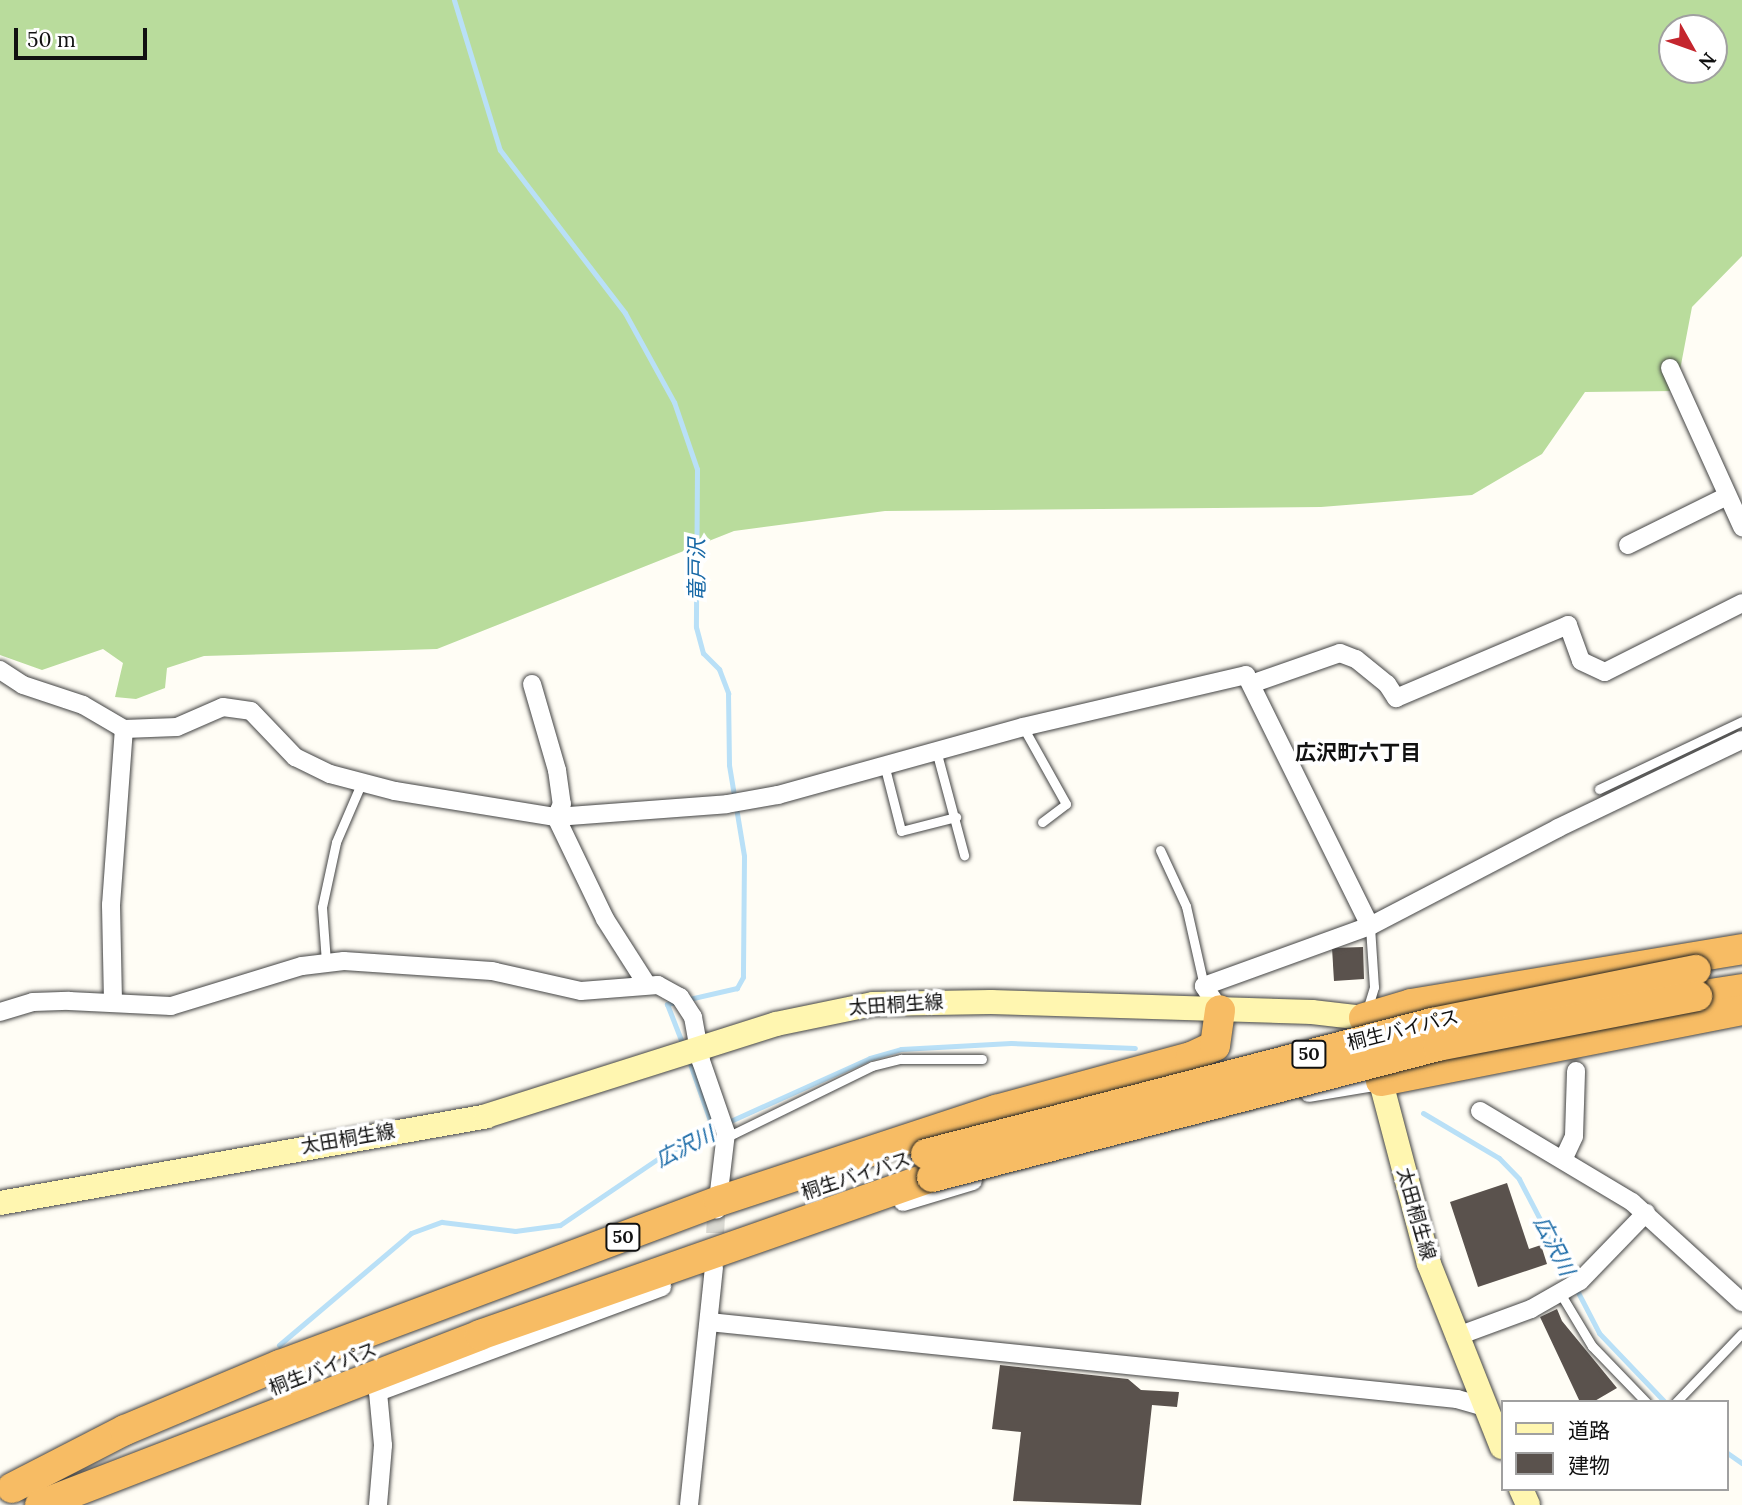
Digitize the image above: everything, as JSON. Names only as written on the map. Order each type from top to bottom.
[{"type":"highway","points":[[1364,1018],[1411,1004],[1742,948]]},
{"type":"highway","name":"桐生バイパス","points":[[6,1490],[505,1298],[929,1165],[1432,1023],[1696,983],[1742,965]]},
{"type":"highway","name":"桐生バイパス","points":[[1696,983],[1742,989]]},
{"type":"highway","name":"50","points":[[6,1490],[125,1430],[280,1365],[996,1110],[1191,1057],[1215,1046],[1212,998]]},
{"type":"highway","points":[[1381,1081],[1742,1010]]},
{"type":"highway","name":"桐生バイパス","points":[[40,1505],[929,1165]]},
{"type":"highway","name":"50","points":[[108,1479],[204,1456],[378,1392]]},
{"type":"main road","name":"太田桐生線","points":[[0,1203],[486,1116],[776,1024],[873,1004],[922,1000],[1212,998],[1364,1018],[1411,1200],[1455,1336],[1500,1442]]},
{"type":"street","points":[[1670,368],[1742,527]]},
{"type":"street","points":[[1628,545],[1727,496]]},
{"type":"street","points":[[1254,683],[1340,653],[1356,659],[1387,684],[1396,698],[1568,625],[1581,661],[1605,672],[1742,603]]},
{"type":"street","points":[[0,670],[23,685],[83,705],[124,729],[177,727],[223,707],[251,711],[296,757],[361,784],[556,817],[727,804],[886,768],[1023,727],[1236,675],[1246,675],[1254,683],[1370,926]]},
{"type":"street","points":[[532,684],[557,770],[562,804],[556,817]]},
{"type":"street","points":[[113,1001],[111,905],[124,729]]},
{"type":"street","points":[[1212,998],[1370,926],[1742,740]]},
{"type":"street","points":[[556,817],[599,908],[646,983]]},
{"type":"street","points":[[0,1012],[33,1002],[113,1001],[170,1006],[326,962],[492,971],[581,991],[646,983],[680,997],[693,1017],[725,1130],[718,1208]]},
{"type":"street","points":[[1563,1160],[1574,1136],[1576,1071]]},
{"type":"street","points":[[378,1505],[383,1445],[378,1392],[887,1206],[1064,1154],[1256,1104],[1381,1081]]},
{"type":"street","points":[[1480,1111],[1646,1213],[1742,1302]]},
{"type":"street","points":[[1455,1336],[1531,1309],[1568,1288],[1646,1213]]},
{"type":"street","points":[[689,1505],[714,1267]]},
{"type":"street","points":[[709,1322],[1457,1399],[1485,1407]]},
{"type":"lane","points":[[1599,789],[1742,721]]},
{"type":"lane","points":[[1023,727],[1066,804],[1042,822]]},
{"type":"lane","points":[[937,754],[964,855]]},
{"type":"lane","points":[[886,768],[901,831],[956,817]]},
{"type":"lane","points":[[326,962],[322,907],[336,842],[361,784]]},
{"type":"lane","points":[[1160,850],[1186,906],[1212,998]]},
{"type":"lane","points":[[1364,1018],[1374,987],[1370,926]]},
{"type":"lane","points":[[725,1130],[872,1066],[901,1059],[982,1059]]},
{"type":"lane","points":[[1568,1288],[1592,1346],[1644,1400]]},
{"type":"lane","points":[[1678,1400],[1742,1333]]},
{"type":"green space","points":[[0,0],[1742,0],[1742,256],[1692,307],[1676,391],[1585,392],[1542,454],[1472,495],[1321,507],[885,511],[734,531],[437,649],[204,656],[167,668],[165,688],[136,699],[115,697],[123,663],[103,649],[42,670],[0,655]]},
{"type":"building","points":[[1363,947],[1364,979],[1334,981],[1332,948]]},
{"type":"building","points":[[1507,1183],[1529,1249],[1541,1245],[1547,1264],[1478,1287],[1450,1202]]},
{"type":"building","points":[[1557,1309],[1562,1321],[1617,1388],[1596,1400],[1579,1400],[1540,1317]]},
{"type":"building","points":[[1000,1365],[1128,1379],[1141,1390],[1179,1392],[1177,1407],[1152,1405],[1141,1505],[1013,1501],[1021,1432],[992,1429]]},
{"type":"waterway","name":"竜戸沢","points":[[454,0],[500,150],[625,313],[674,402],[697,469],[696,627],[703,653],[719,669],[728,693],[729,765],[744,856],[743,977],[737,988],[667,1004],[683,1045]]},
{"type":"waterway","name":"広沢川","points":[[726,1123],[870,1058],[901,1049],[1011,1043],[1135,1048]]},
{"type":"waterway","name":"竜戸沢","points":[[688,1058],[713,1129]]},
{"type":"waterway","name":"広沢川","points":[[1423,1113],[1499,1158],[1519,1179],[1599,1333],[1663,1400]]},
{"type":"waterway","name":"広沢川","points":[[279,1345],[411,1233],[442,1222],[515,1231],[560,1225],[662,1156],[714,1129]]},
{"type":"waterway","name":"広沢川","points":[[1728,1453],[1742,1463]]},
{"type":"tunnel","points":[[714,1260],[716,1215]]},
{"type":"district","name":"広沢町六丁目","points":[[1358,753]]}]
